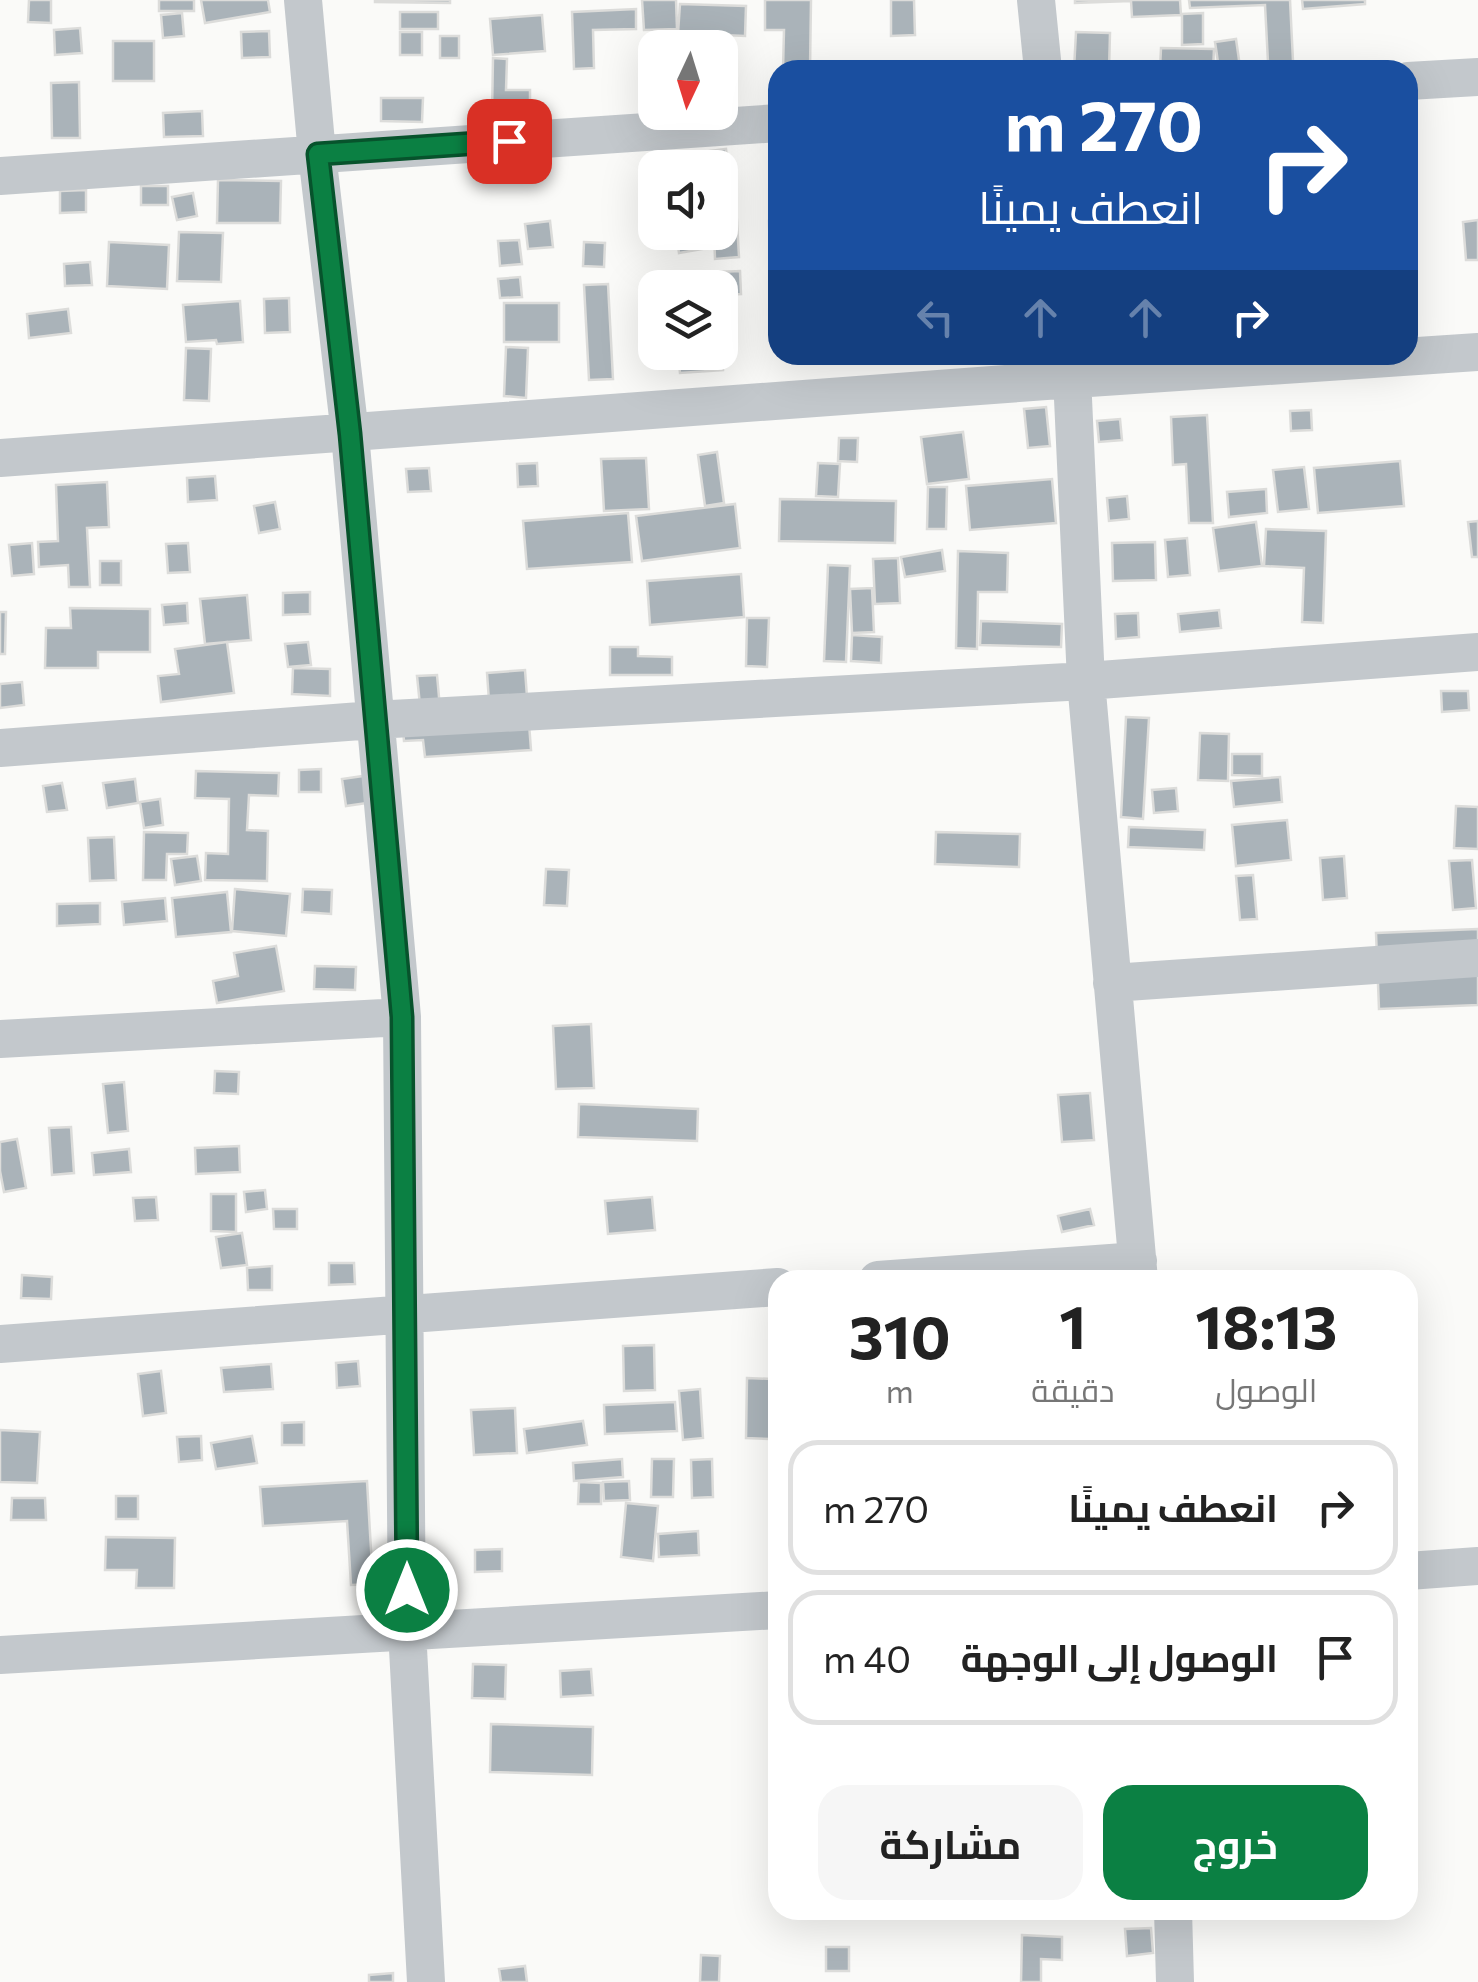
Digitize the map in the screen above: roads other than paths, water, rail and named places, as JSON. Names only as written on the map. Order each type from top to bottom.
[{"type":"street","points":[[302,0],[350,434],[402,1017],[408,1630],[426,1982]]},
{"type":"street","points":[[1036,0],[1041,60]]},
{"type":"street","points":[[1418,80],[1478,77]]},
{"type":"street","points":[[0,176],[768,124]]},
{"type":"street","points":[[1418,354],[1478,352]]},
{"type":"street","points":[[0,458],[350,434],[1126,365]]},
{"type":"street","points":[[1072,367],[1086,681],[1138,1270]]},
{"type":"street","points":[[0,748],[374,720],[1086,681],[1478,652]]},
{"type":"street","points":[[1112,983],[1478,958]]},
{"type":"street","points":[[0,1039],[402,1017]]},
{"type":"street","points":[[0,1344],[768,1288]]},
{"type":"street","points":[[1418,1570],[1478,1566]]},
{"type":"street","points":[[0,1655],[768,1611]]},
{"type":"street","points":[[1173,1920],[1175,1982]]}]
